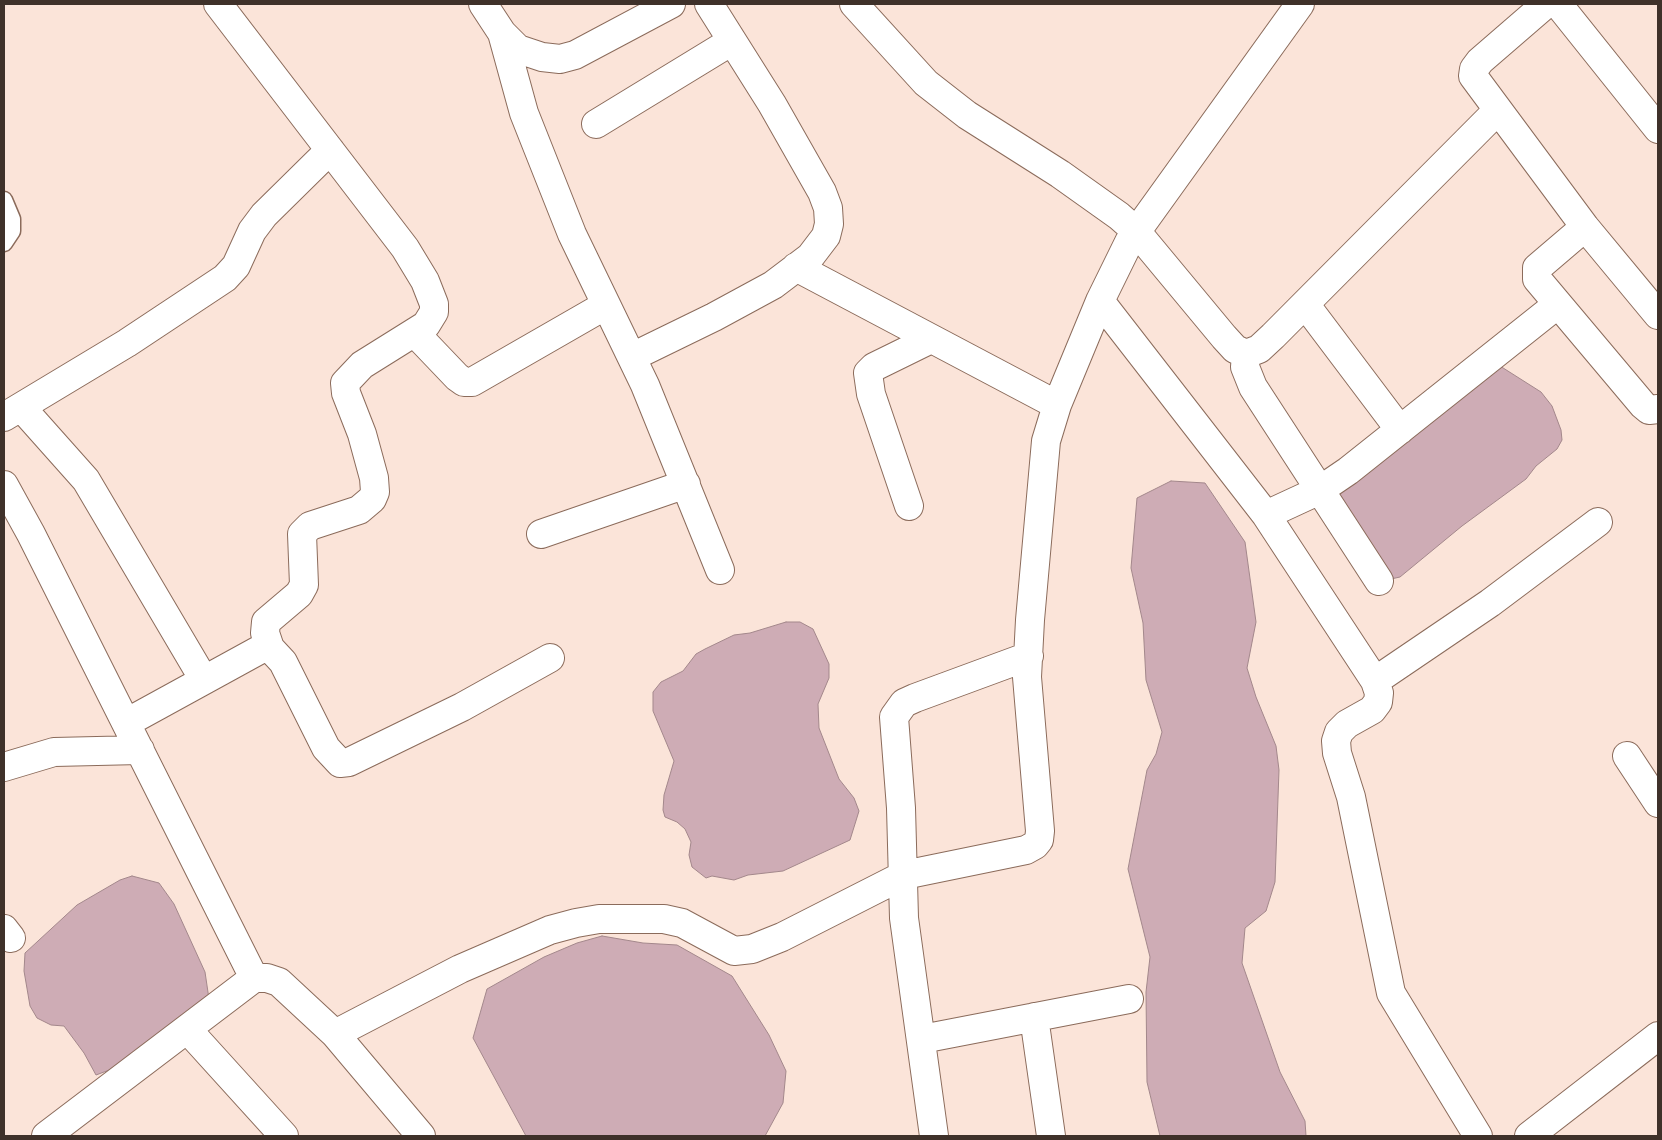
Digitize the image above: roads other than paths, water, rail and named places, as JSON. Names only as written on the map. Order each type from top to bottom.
[{"type":"street","points":[[218,4],[405,248],[425,281],[434,304],[434,312],[426,325],[362,365],[345,383],[346,393],[362,434],[374,478],[375,492],[368,504],[359,510],[310,526],[302,534],[304,585],[299,594],[266,622],[265,633],[270,648],[283,662],[326,748],[340,763],[349,762],[453,712],[550,658]]},
{"type":"street","points":[[483,4],[502,33],[518,49],[542,57],[560,59],[575,55],[671,4]]},
{"type":"street","points":[[632,357],[714,318],[773,285],[810,256],[826,236],[829,224],[828,208],[822,192],[709,4]]},
{"type":"street","points":[[854,4],[926,83],[968,115],[1060,174],[1119,216],[1136,231],[1224,337],[1235,348],[1246,354],[1259,349],[1498,110]]},
{"type":"street","points":[[335,1034],[460,969],[558,927],[599,919],[664,919],[682,923],[734,951],[752,950],[782,937],[904,875],[1026,850],[1035,845],[1039,840],[1030,725],[1029,656],[1046,441],[1057,405],[1100,301],[1136,231],[1300,4]]},
{"type":"street","points":[[1546,4],[1474,69],[1476,83],[1585,227],[1658,315]]},
{"type":"street","points":[[1558,4],[1658,129]]},
{"type":"street","points":[[502,33],[524,113],[572,234],[632,357],[720,570]]},
{"type":"street","points":[[596,124],[732,41]]},
{"type":"street","points":[[204,680],[86,480],[12,412],[127,343],[225,278],[236,266],[252,231],[264,215],[330,150]]},
{"type":"street","points":[[1585,227],[1537,268],[1537,280],[1643,405],[1649,410],[1658,409]]},
{"type":"street","points":[[796,267],[1057,405]]},
{"type":"street","points":[[1100,301],[1266,515],[1375,681],[1379,693],[1378,702],[1372,710],[1347,724],[1339,732],[1336,741],[1337,753],[1351,796],[1391,993],[1478,1136]]},
{"type":"street","points":[[1305,304],[1400,430]]},
{"type":"street","points":[[1266,515],[1320,490],[1400,430],[1558,304]]},
{"type":"street","points":[[415,333],[457,377],[464,382],[472,382],[606,305]]},
{"type":"street","points":[[909,506],[871,394],[868,373],[874,366],[931,339]]},
{"type":"street","points":[[1246,354],[1245,367],[1253,387],[1379,581]]},
{"type":"street","points":[[4,484],[12,523],[126,723],[254,978]]},
{"type":"street","points":[[542,534],[686,484]]},
{"type":"street","points":[[1375,681],[1497,598],[1598,522]]},
{"type":"street","points":[[126,723],[261,649],[270,648]]},
{"type":"street","points":[[934,1136],[904,918],[901,808],[893,726],[897,710],[904,703],[1029,656]]},
{"type":"street","points":[[4,767],[15,762],[61,751],[140,750]]},
{"type":"street","points":[[1627,756],[1657,800]]},
{"type":"street","points":[[46,1136],[254,978],[267,978],[279,982],[335,1034],[421,1136]]},
{"type":"street","points":[[922,1039],[1129,999]]},
{"type":"street","points":[[1034,1017],[1051,1136]]},
{"type":"street","points":[[187,1029],[284,1136]]},
{"type":"street","points":[[1529,1136],[1658,1036]]},
{"type":"lane","points":[[4,200],[12,220],[12,231],[4,243]]}]
